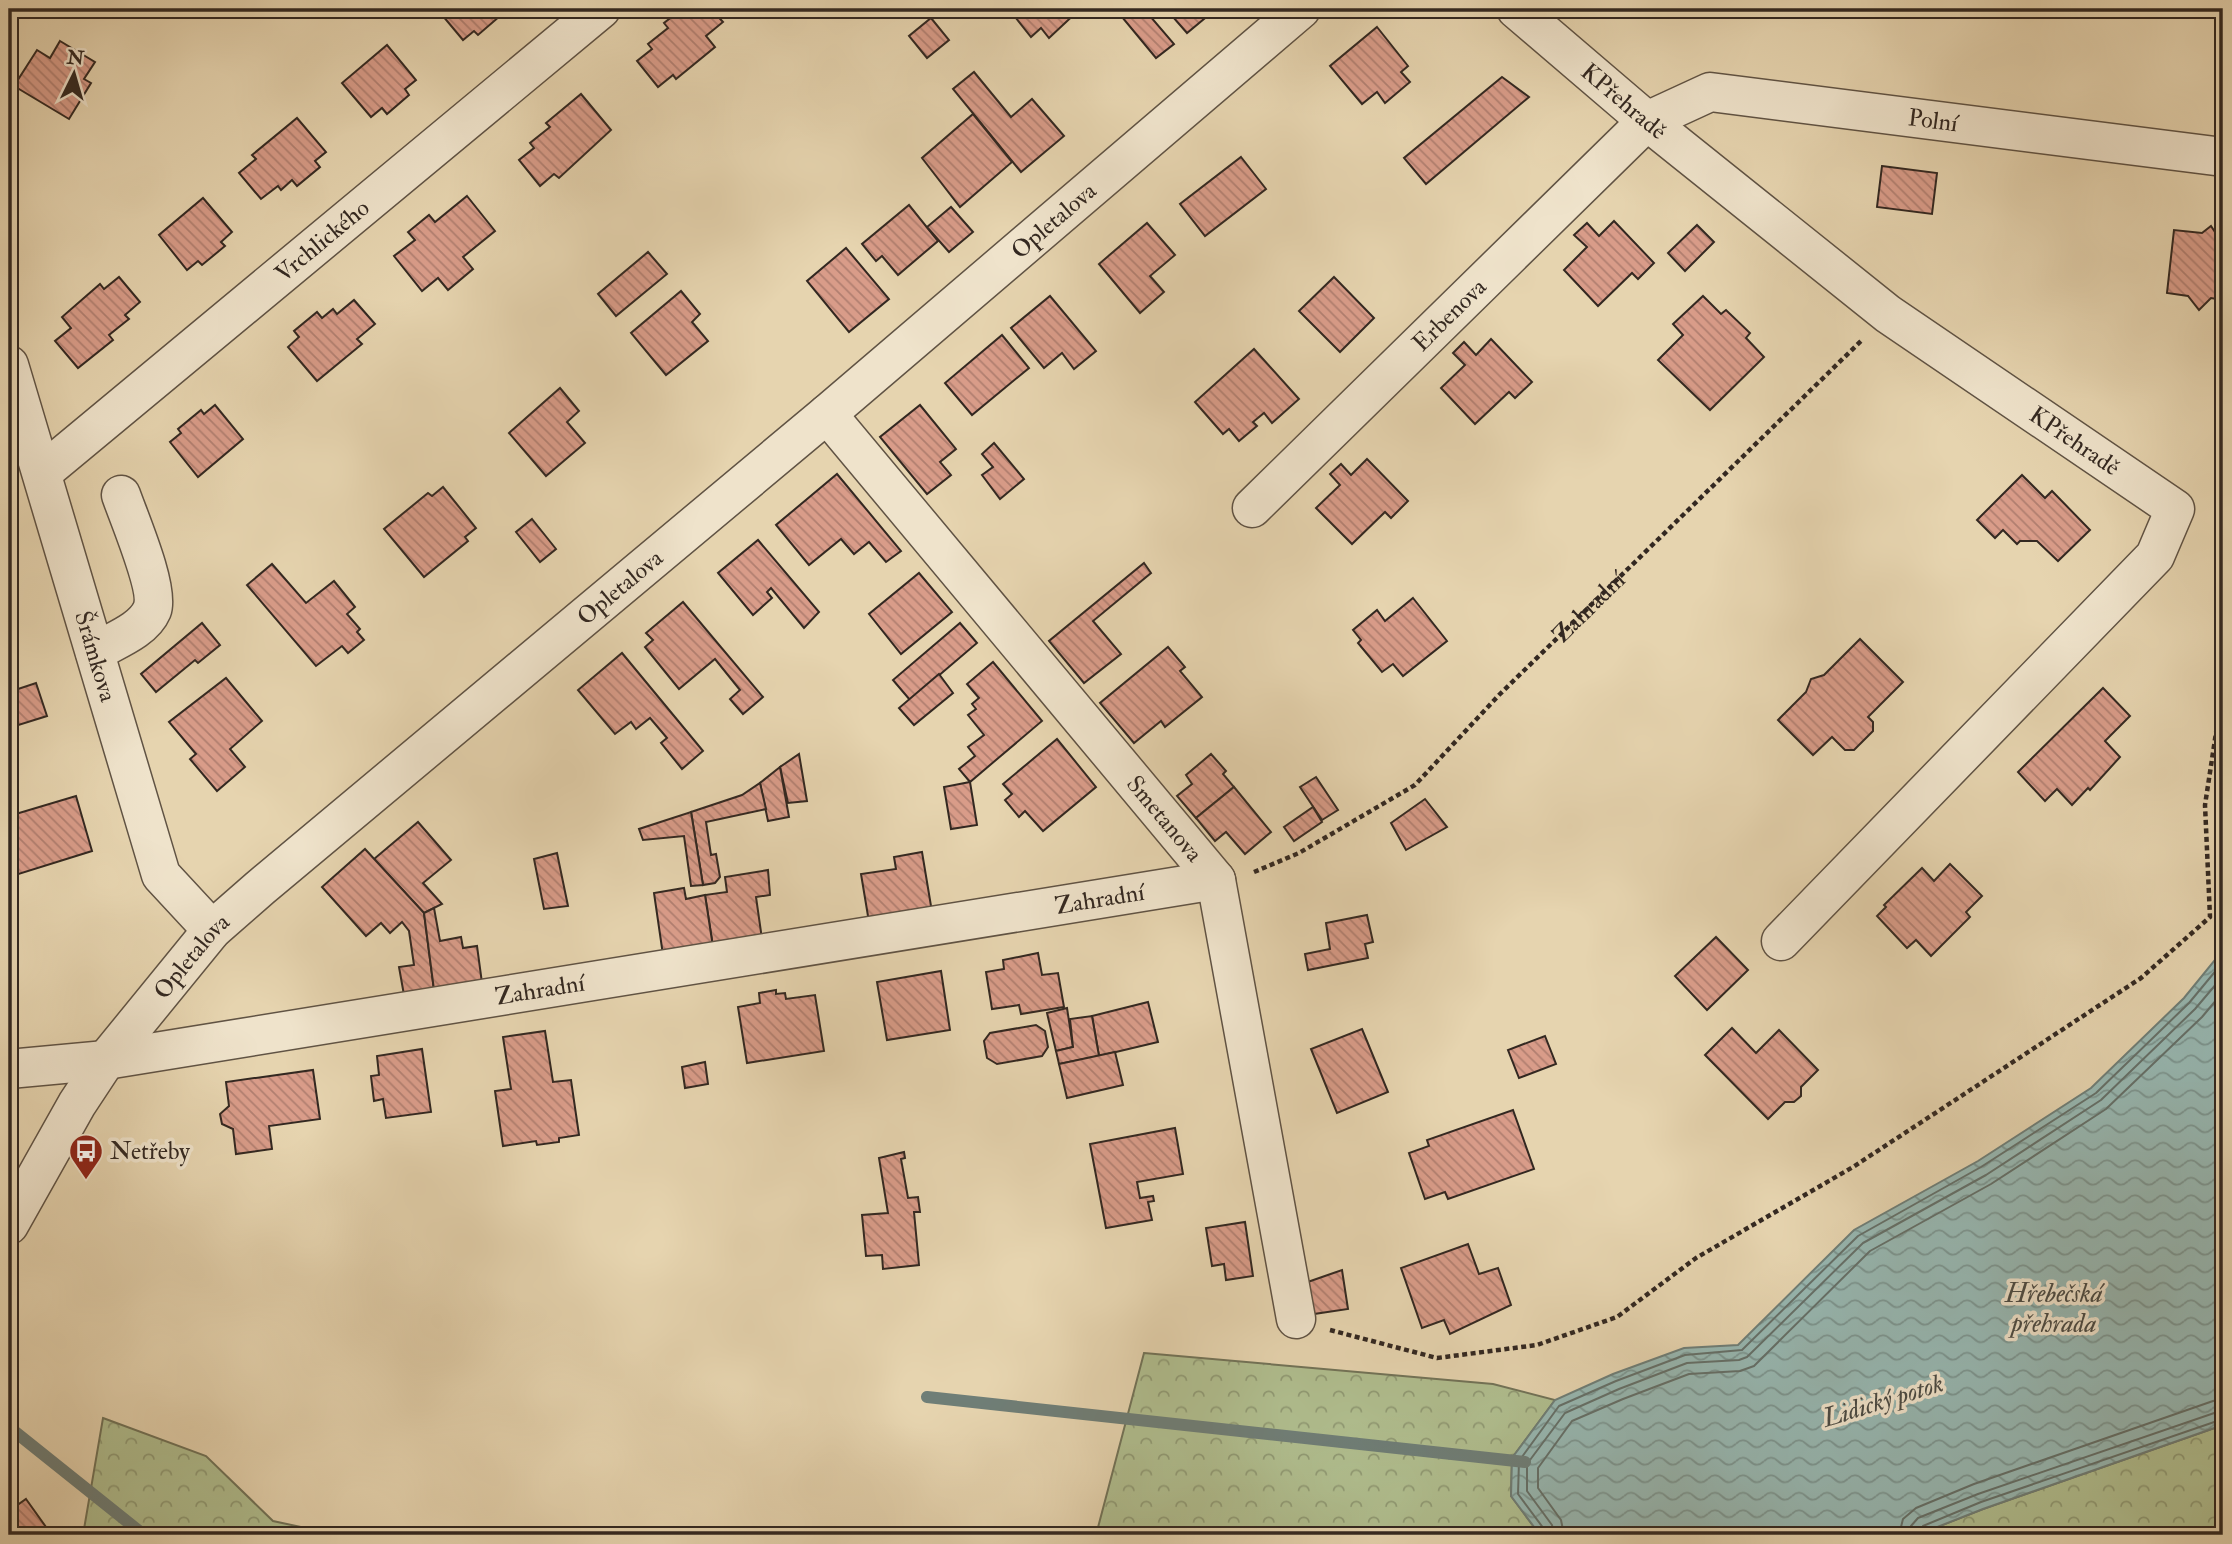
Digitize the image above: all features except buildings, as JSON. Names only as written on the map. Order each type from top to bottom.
[{"type":"street","name":"Opletalova","points":[[9,1225],[77,1104],[106,1060],[212,930],[827,414],[1301,9]]},
{"type":"street","name":"KPřehradě","points":[[1516,9],[1647,121],[1888,314],[2175,509],[2155,556],[1781,940]]},
{"type":"street","name":"Vrchlického","points":[[42,473],[591,12]]},
{"type":"street","name":"Polní","points":[[1647,121],[1710,92],[2223,157]]},
{"type":"street","name":"Erbenova","points":[[1252,508],[1647,121]]},
{"type":"street","name":"Šrámkova","points":[[9,365],[161,875],[212,930]]},
{"type":"street","name":"Smetanova","points":[[827,414],[1216,880],[1296,1319]]},
{"type":"street","points":[[95,652],[138,627],[151,611],[154,601],[152,584],[121,495]]},
{"type":"street","name":"Zahradní","points":[[9,1069],[106,1060],[1216,880]]},
{"type":"path","name":"Zahradní","points":[[1216,880],[1241,878],[1298,853],[1415,785],[1500,694],[1888,314]]},
{"type":"path","points":[[1296,1319],[1437,1358],[1537,1345],[1617,1317],[1696,1258],[1853,1167],[2141,978],[2210,917],[2205,805],[2223,687]]},
{"type":"green space","points":[[1144,1353],[1493,1384],[1555,1400],[1512,1458],[1511,1496],[1540,1535],[1096,1535]]},
{"type":"green space","points":[[103,1418],[206,1456],[273,1521],[338,1535],[83,1535]]},
{"type":"green space","points":[[2223,1425],[2223,1535],[1917,1535],[1983,1509]]},
{"type":"water","name":"Hřebečská přehrada","points":[[2223,950],[2223,1425],[1983,1509],[1917,1535],[1540,1535],[1511,1496],[1512,1458],[1555,1400],[1613,1374],[1684,1348],[1738,1345],[1854,1230],[1978,1161],[2091,1088],[2184,998]]},
{"type":"waterway","points":[[927,1397],[1525,1462]]},
{"type":"waterway","name":"Lidický potok","points":[[9,1427],[144,1535]]},
{"type":"place","name":"Netřeby","points":[[86,1181]]}]
